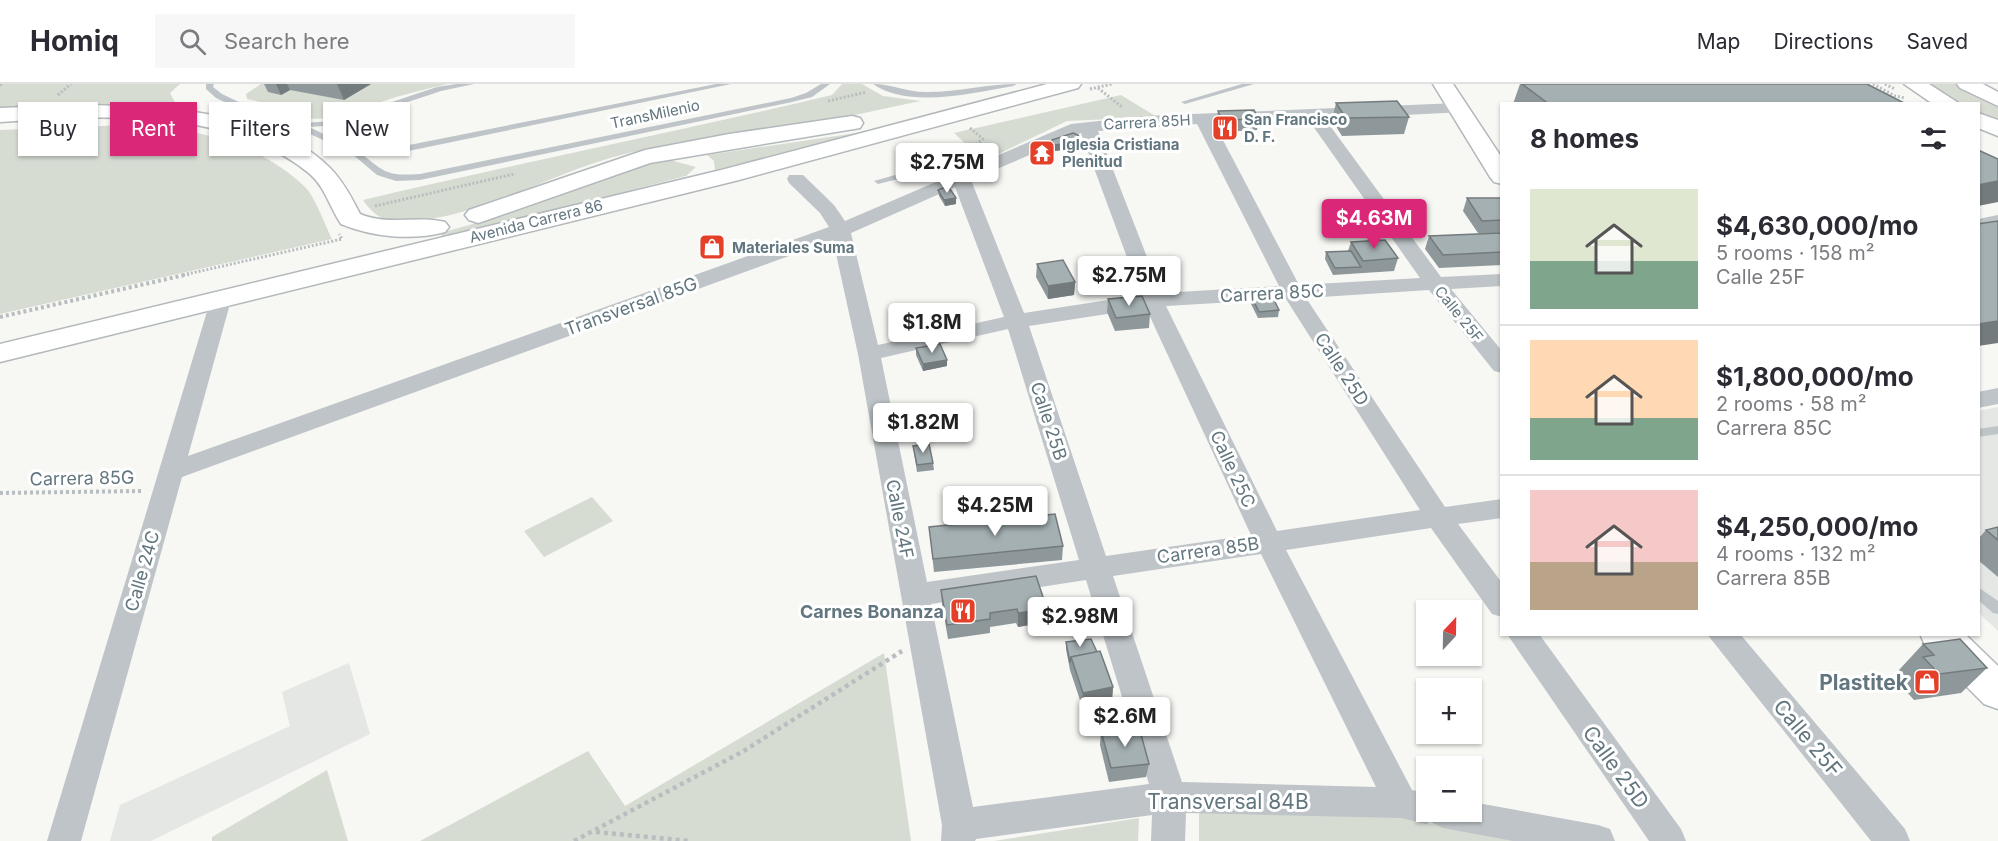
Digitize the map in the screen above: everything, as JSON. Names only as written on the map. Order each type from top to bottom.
[{"type":"main road","name":"Avenida Carrera 86","points":[[0,332],[436,227],[502,207],[645,157],[729,141],[840,126],[1013,84]]},
{"type":"main road","name":"Avenida Carrera 86","points":[[0,353],[670,190],[1071,84]]},
{"type":"main road","points":[[1443,84],[1500,174]]},
{"type":"main road","points":[[1914,84],[1946,102]]},
{"type":"main road","points":[[1967,84],[1998,100]]},
{"type":"main road","points":[[0,115],[127,112],[196,120],[231,127],[268,139],[309,161],[328,181],[350,219],[375,228],[436,227]]},
{"type":"main road","points":[[1980,119],[1998,129]]},
{"type":"main road","points":[[645,157],[683,157],[702,164],[701,172],[693,180],[670,190]]},
{"type":"main road","points":[[1940,636],[1998,692]]},
{"type":"street","name":"Carrera 85H","points":[[1087,126],[1458,108]]},
{"type":"street","name":"Calle 25F","points":[[1313,114],[1435,284],[1500,364]]},
{"type":"street","name":"Calle 25D","points":[[1203,119],[1292,292],[1437,516],[1500,603]]},
{"type":"street","name":"Transversal 85G","points":[[167,481],[841,230],[1046,140],[1087,126]]},
{"type":"street","name":"Calle 25C","points":[[1087,126],[1153,300],[1268,541],[1414,806]]},
{"type":"street","name":"Calle 24F","points":[[796,179],[828,209],[841,230],[869,354],[959,833]]},
{"type":"street","name":"Calle 25B","points":[[956,180],[1016,321],[1097,566],[1170,797],[1168,841]]},
{"type":"street","name":"Carrera 85C","points":[[869,354],[1016,321],[1153,300],[1500,280]]},
{"type":"street","name":"Calle 24C","points":[[64,841],[219,300]]},
{"type":"street","points":[[1980,400],[1998,396]]},
{"type":"street","name":"Carrera 85B","points":[[915,595],[1097,566],[1500,508]]},
{"type":"street","name":"Calle 25D","points":[[1523,636],[1669,841]]},
{"type":"street","name":"Calle 25F","points":[[1724,636],[1893,841]]},
{"type":"street","name":"Transversal 84B","points":[[959,833],[1170,797],[1414,806]]},
{"type":"street","points":[[1482,819],[1598,841]]},
{"type":"lane","name":"TransMilenio","points":[[210,84],[209,87],[219,96],[232,102]]},
{"type":"lane","name":"TransMilenio","points":[[311,124],[336,123],[417,96],[470,84]]},
{"type":"lane","name":"TransMilenio","points":[[410,148],[727,84]]},
{"type":"lane","name":"TransMilenio","points":[[360,156],[380,173],[396,178],[420,177],[792,100],[809,95],[826,84]]},
{"type":"lane","points":[[877,84],[896,92],[926,94],[1013,84]]},
{"type":"lane","points":[[1185,102],[1250,84]]},
{"type":"lane","points":[[1979,84],[1998,94]]},
{"type":"lane","points":[[878,181],[923,170],[956,180]]},
{"type":"lane","points":[[1980,222],[1998,218]]},
{"type":"lane","points":[[1980,433],[1998,430]]},
{"type":"lane","points":[[1980,594],[1998,609]]},
{"type":"path","points":[[1873,84],[1895,96],[1906,97],[1885,84]]},
{"type":"path","points":[[1097,87],[1117,105],[1127,108],[1145,122]]},
{"type":"path","points":[[963,122],[983,139],[975,145],[1000,160]]},
{"type":"path","points":[[0,317],[342,239],[334,225],[350,219]]},
{"type":"path","name":"Carrera 85G","points":[[0,493],[167,481]]},
{"type":"path","points":[[574,841],[595,832],[742,752],[923,638]]},
{"type":"path","points":[[595,832],[689,841]]},
{"type":"shaded area","points":[[0,84],[180,84],[170,93],[175,102],[110,102],[110,106],[98,106],[98,102],[18,102],[18,109],[0,110]]},
{"type":"shaded area","points":[[261,84],[448,84],[382,102],[323,102],[323,119],[311,119],[311,102],[260,102],[247,99],[246,94]]},
{"type":"shaded area","points":[[842,84],[862,84],[883,96],[921,101],[815,123],[690,141],[625,154],[571,171],[491,203],[436,218],[394,222],[377,215],[363,200],[832,95]]},
{"type":"shaded area","points":[[1920,84],[1962,84],[1998,103],[1998,126],[1980,116],[1980,102],[1955,102]]},
{"type":"shaded area","points":[[1121,95],[1157,117],[1067,121],[984,161],[954,133]]},
{"type":"shaded area","points":[[98,126],[110,126],[110,156],[197,156],[197,133],[209,136],[209,156],[261,156],[285,170],[304,186],[316,203],[332,239],[0,314],[0,130],[18,129],[18,156],[98,156]]},
{"type":"shaded area","points":[[863,132],[715,170],[714,161],[707,155]]},
{"type":"shaded area","points":[[670,160],[696,167],[686,176],[443,238],[440,233],[511,212],[618,171]]},
{"type":"shaded area","points":[[1998,407],[1998,631],[1980,614],[1980,411]]},
{"type":"shaded area","points":[[592,497],[613,521],[544,557],[524,531]]},
{"type":"shaded area","points":[[884,653],[911,841],[420,841],[588,751],[625,806]]},
{"type":"shaded area","points":[[349,663],[370,734],[151,841],[110,841],[120,805],[290,726],[282,692]]},
{"type":"shaded area","points":[[327,770],[348,841],[212,841],[212,837]]},
{"type":"shaded area","points":[[1199,809],[1388,815],[1519,841],[1199,841]]},
{"type":"shaded area","points":[[1139,818],[1138,841],[994,841]]},
{"type":"building","points":[[1522,84],[1867,84],[1902,102],[1546,102]]},
{"type":"building","points":[[1397,101],[1409,117],[1346,118],[1336,103]]},
{"type":"building","points":[[1254,110],[1259,119],[1222,120],[1218,111]]},
{"type":"building","points":[[1073,133],[1078,135],[1082,142],[1054,145],[1052,140]]},
{"type":"building","points":[[1980,151],[1998,159],[1998,181],[1980,185]]},
{"type":"building","points":[[948,186],[956,198],[944,200],[938,190]]},
{"type":"building","points":[[1467,198],[1500,198],[1500,220],[1482,221]]},
{"type":"building","points":[[1998,221],[1998,321],[1980,324],[1980,224]]},
{"type":"building","points":[[1500,233],[1500,252],[1443,255],[1429,236]]},
{"type":"building","points":[[1385,240],[1398,258],[1363,261],[1351,242]]},
{"type":"building","points":[[1351,251],[1361,267],[1335,268],[1326,252]]},
{"type":"building","points":[[1063,260],[1075,282],[1048,286],[1037,264]]},
{"type":"building","points":[[1271,294],[1279,310],[1259,312],[1251,295]]},
{"type":"building","points":[[1142,296],[1150,314],[1116,318],[1108,299]]},
{"type":"building","points":[[940,344],[947,360],[923,364],[916,348]]},
{"type":"building","points":[[929,444],[933,463],[917,465],[913,446]]},
{"type":"building","points":[[1055,514],[1063,546],[933,559],[929,527]]},
{"type":"building","points":[[1998,527],[1998,540],[1986,530]]},
{"type":"building","points":[[1036,576],[1047,609],[1018,613],[1017,609],[990,613],[990,619],[947,625],[941,590]]},
{"type":"building","points":[[1091,639],[1097,652],[1071,657],[1070,663],[1066,642]]},
{"type":"building","points":[[1960,639],[1987,668],[1939,674],[1923,657],[1934,655],[1923,644]]},
{"type":"building","points":[[1100,651],[1113,687],[1083,693],[1071,657]]},
{"type":"building","points":[[1139,727],[1149,764],[1111,768],[1101,731]]},
{"type":"place","name":"San Francisco D. F.","points":[[1225,128]]},
{"type":"place","name":"Iglesia Cristiana Plenitud","points":[[1042,153]]},
{"type":"place","name":"Materiales Suma","points":[[712,247]]},
{"type":"place","name":"Carnes Bonanza","points":[[963,611]]},
{"type":"place","name":"Plastitek","points":[[1927,682]]}]
